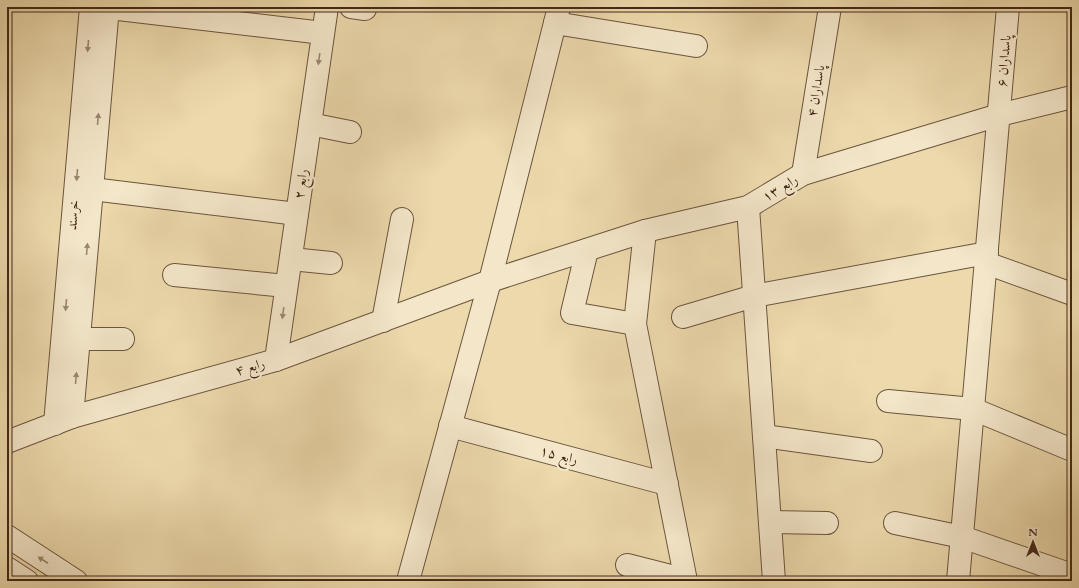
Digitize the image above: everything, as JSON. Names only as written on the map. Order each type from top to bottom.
[{"type":"street","points":[[102,7],[323,33]]},
{"type":"street","name":"خرسند","points":[[64,421],[79,339],[92,189],[102,7]]},
{"type":"street","name":"خرسند","points":[[64,421],[102,7]]},
{"type":"street","name":"رابع ۲","points":[[276,360],[327,7]]},
{"type":"street","name":"پاسداران ۴","points":[[803,174],[830,7]]},
{"type":"street","name":"پاسداران ۶","points":[[958,581],[999,115],[1002,8]]},
{"type":"street","points":[[408,581],[490,281],[557,15],[696,46]]},
{"type":"street","name":"رابع ۱۳","points":[[490,281],[645,232],[748,207],[803,174],[999,115],[1072,97]]},
{"type":"street","points":[[310,124],[350,132]]},
{"type":"street","points":[[92,189],[297,214]]},
{"type":"street","points":[[748,207],[774,581]]},
{"type":"street","points":[[383,321],[402,219]]},
{"type":"street","points":[[627,565],[686,580],[635,324],[645,232]]},
{"type":"street","points":[[587,250],[572,312],[635,324]]},
{"type":"street","points":[[682,317],[754,296],[987,258],[1072,294]]},
{"type":"street","points":[[290,259],[331,263]]},
{"type":"street","points":[[174,275],[286,286]]},
{"type":"street","name":"رابع ۴","points":[[7,442],[64,421],[276,360],[490,281]]},
{"type":"street","points":[[79,339],[122,339]]},
{"type":"street","points":[[888,401],[973,409],[1072,450]]},
{"type":"street","name":"رابع ۱۵","points":[[450,426],[667,484]]},
{"type":"street","points":[[764,436],[871,451]]},
{"type":"street","points":[[770,522],[827,523]]},
{"type":"street","points":[[895,523],[962,537],[1072,575]]},
{"type":"street","points":[[7,536],[76,581]]},
{"type":"street","points":[[7,568],[27,581]]}]
